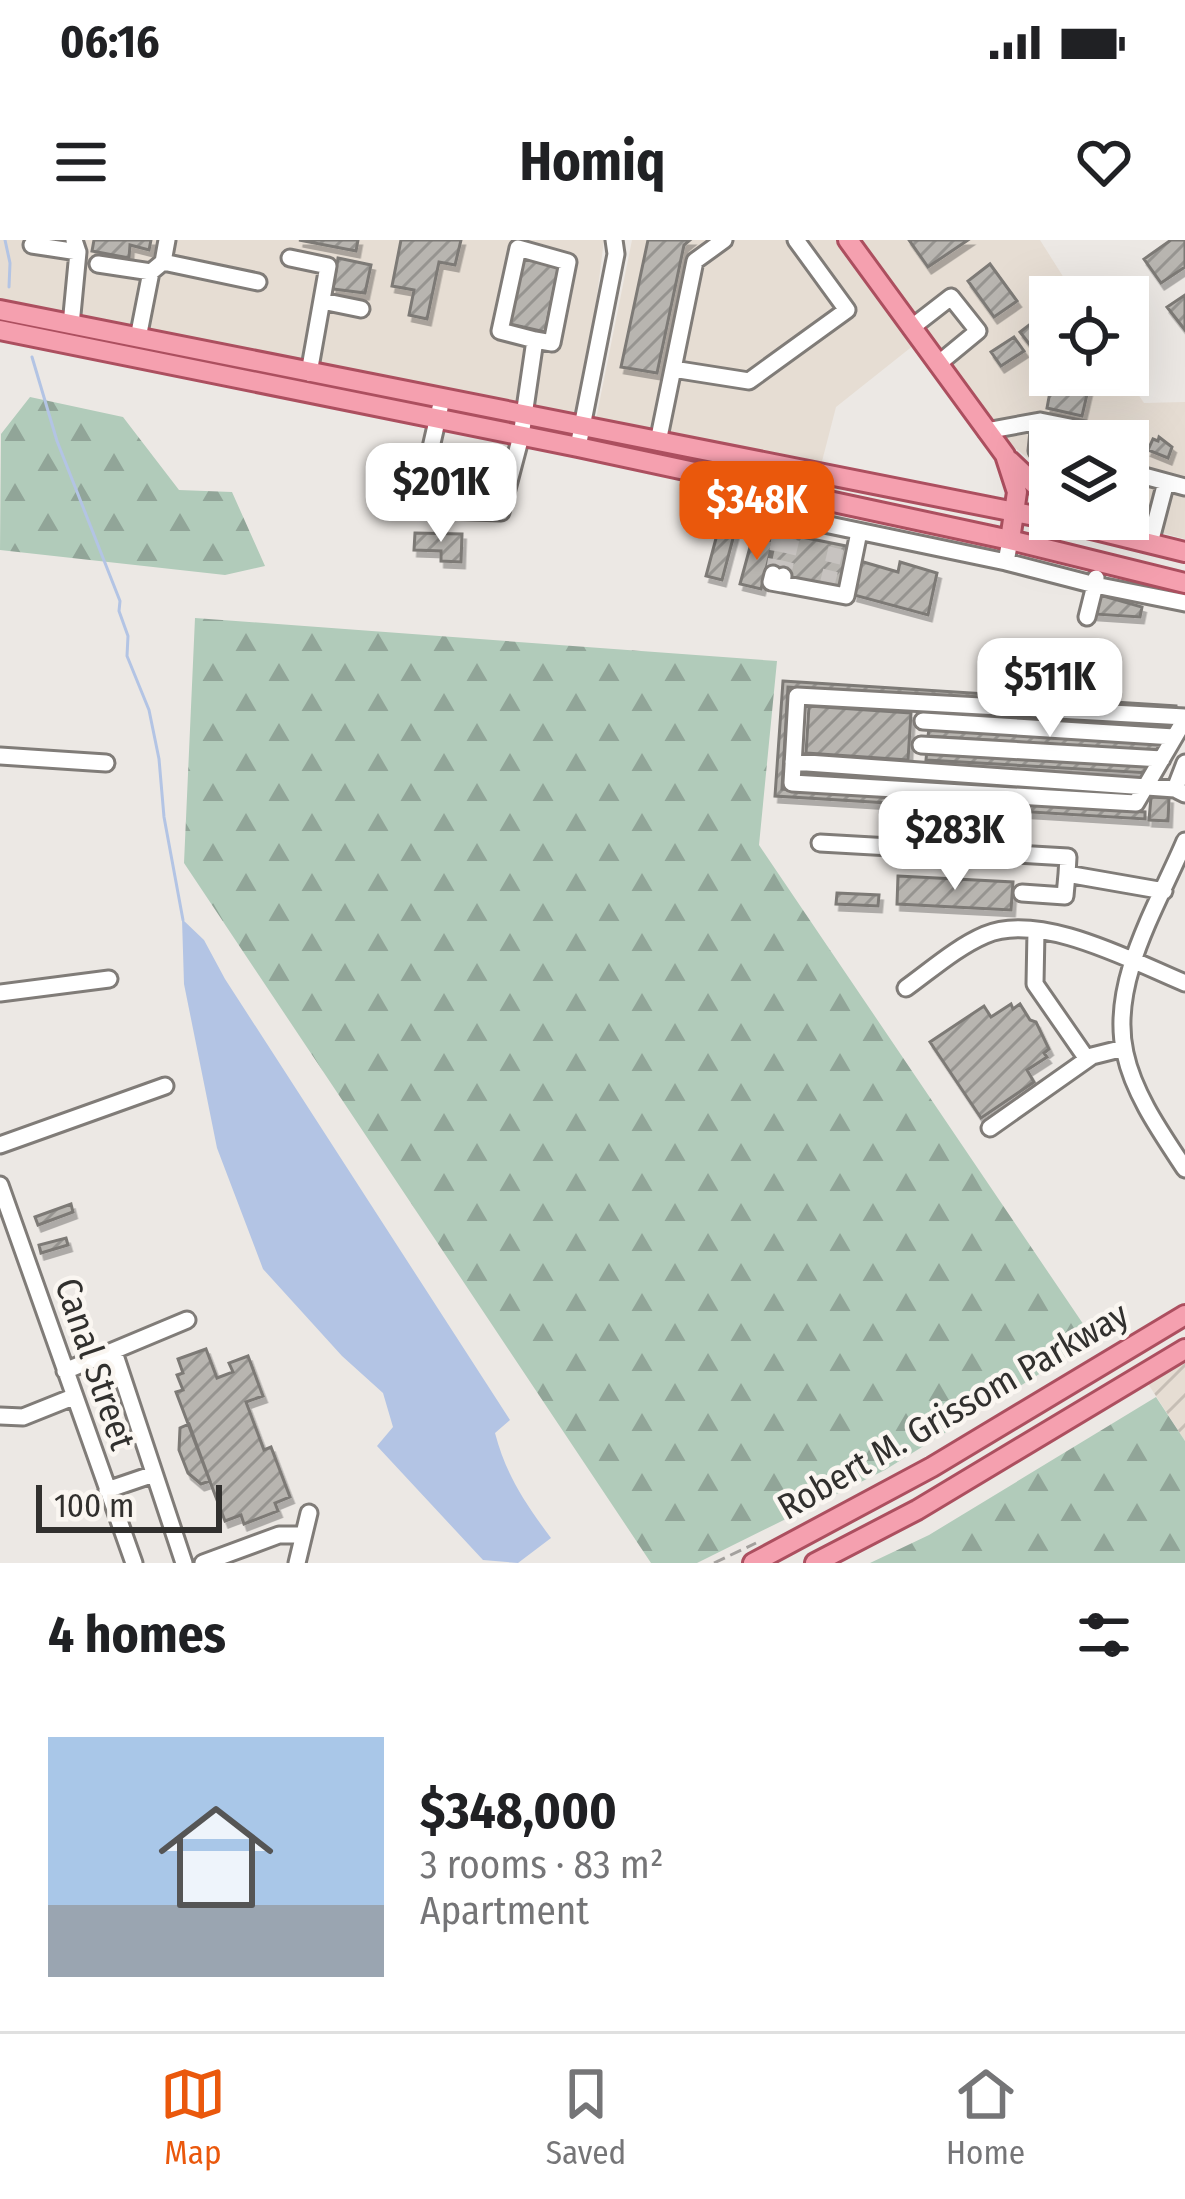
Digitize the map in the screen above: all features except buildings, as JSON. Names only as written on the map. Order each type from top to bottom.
[{"type":"main road","points":[[848,240],[986,430],[1029,478]]},
{"type":"main road","points":[[0,310],[1029,515]]},
{"type":"main road","points":[[0,330],[578,447],[1099,560],[1185,583]]},
{"type":"main road","points":[[1005,455],[1017,492],[1010,541]]},
{"type":"main road","points":[[1142,540],[1185,552]]},
{"type":"main road","name":"Robert M. Grissom Parkway","points":[[752,1563],[932,1467],[1185,1315]]},
{"type":"main road","name":"Robert M. Grissom Parkway","points":[[815,1563],[917,1510],[1185,1349]]},
{"type":"street","points":[[139,338],[167,240]]},
{"type":"street","points":[[578,447],[616,254],[614,240]]},
{"type":"street","points":[[658,442],[695,261],[724,240]]},
{"type":"street","points":[[674,369],[749,381],[847,310],[796,240]]},
{"type":"street","points":[[32,245],[76,246],[71,325]]},
{"type":"street","points":[[518,248],[568,262],[552,343],[535,340],[500,331],[518,248]]},
{"type":"street","points":[[290,258],[328,266],[310,373]]},
{"type":"street","points":[[98,264],[157,267],[258,282]]},
{"type":"street","points":[[911,328],[951,297],[978,332],[938,364]]},
{"type":"street","points":[[322,301],[361,309]]},
{"type":"street","points":[[442,399],[417,508],[501,512],[521,436],[535,340]]},
{"type":"street","points":[[986,430],[1029,424]]},
{"type":"street","points":[[761,462],[748,508],[792,525],[1006,562],[1185,603]]},
{"type":"street","points":[[792,525],[812,499],[819,473]]},
{"type":"street","points":[[1149,477],[1185,487]]},
{"type":"street","points":[[1150,543],[1166,482]]},
{"type":"street","points":[[779,578],[846,596],[852,535],[874,512]]},
{"type":"street","points":[[1006,562],[1010,541]]},
{"type":"street","points":[[1088,617],[1099,560]]},
{"type":"street","points":[[796,696],[1185,718],[1136,803],[792,783],[796,696]]},
{"type":"street","points":[[918,790],[925,702]]},
{"type":"street","points":[[923,722],[1174,737]]},
{"type":"street","points":[[921,745],[1162,759]]},
{"type":"street","points":[[0,756],[106,763]]},
{"type":"street","points":[[794,761],[1147,784],[1180,791],[1185,764]]},
{"type":"street","points":[[1185,841],[1134,962],[1121,1011],[1124,1048],[1153,1121],[1185,1169]]},
{"type":"street","points":[[820,843],[1068,857],[1065,896],[1022,893]]},
{"type":"street","points":[[1066,874],[1164,891]]},
{"type":"street","points":[[1036,931],[1035,985],[1087,1059]]},
{"type":"street","points":[[906,988],[985,935],[1036,931],[1059,934],[1185,983]]},
{"type":"street","points":[[0,993],[109,979]]},
{"type":"street","points":[[990,1128],[1087,1059],[1124,1048]]},
{"type":"street","points":[[0,1145],[166,1086]]},
{"type":"street","name":"Canal Street","points":[[0,1185],[134,1563]]},
{"type":"street","points":[[65,1371],[187,1319]]},
{"type":"street","points":[[114,1352],[184,1563]]},
{"type":"street","points":[[0,1416],[23,1417],[73,1397]]},
{"type":"street","points":[[107,1490],[154,1474]]},
{"type":"street","points":[[297,1563],[309,1513]]},
{"type":"street","points":[[203,1563],[279,1535],[303,1535]]},
{"type":"shaded area","points":[[0,240],[604,240],[578,447],[0,330]]},
{"type":"shaded area","points":[[632,240],[1040,240],[1063,276],[1029,276],[1029,396],[1139,396],[1144,403],[1185,402],[1185,539],[1149,529],[1149,420],[1029,420],[1029,459],[979,420],[914,345],[836,407],[819,473],[594,429]]},
{"type":"shaded area","points":[[1185,1349],[1185,1441],[1143,1376]]},
{"type":"green space","points":[[30,397],[123,417],[179,490],[232,492],[265,566],[225,575],[0,550],[1,434]]},
{"type":"green space","points":[[195,618],[777,661],[759,845],[1094,1340],[885,1470],[697,1563],[651,1563],[184,863]]},
{"type":"green space","points":[[1156,1397],[1185,1441],[1185,1563],[870,1563],[929,1535]]},
{"type":"water","points":[[182,919],[204,940],[510,1420],[495,1433],[499,1448],[517,1488],[551,1538],[518,1563],[483,1560],[377,1446],[393,1427],[383,1393],[342,1356],[263,1269],[217,1148],[184,984]]},
{"type":"waterway","points":[[5,240],[9,287]]},
{"type":"waterway","points":[[32,357],[57,441],[120,601],[127,656],[149,710],[159,759],[164,817],[183,920]]},
{"type":"tunnel","points":[[773,574],[780,532]]},
{"type":"tunnel","points":[[783,576],[793,535]]},
{"type":"tunnel","points":[[827,585],[837,544]]}]
